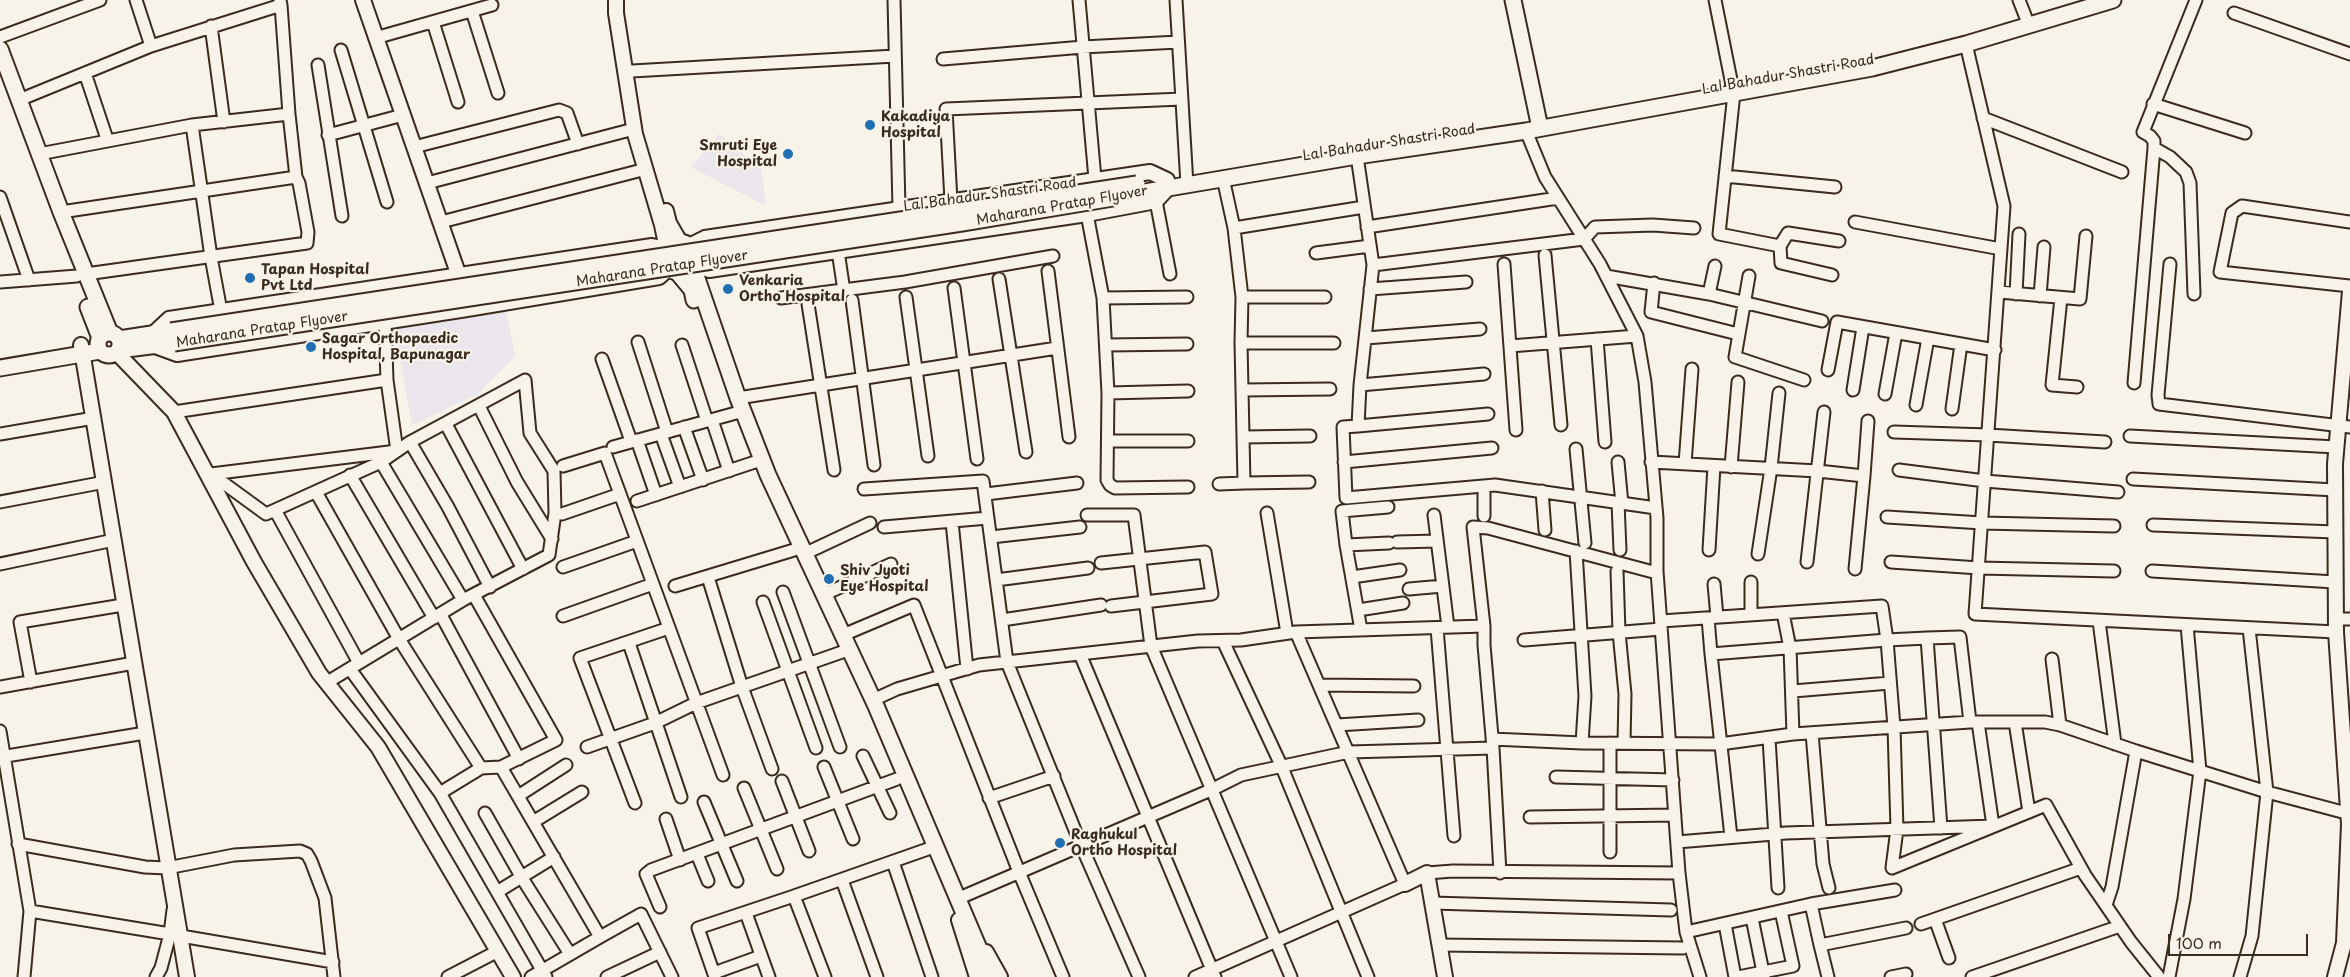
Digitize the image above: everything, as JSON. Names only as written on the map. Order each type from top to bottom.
[{"type":"main road","points":[[1187,181],[1223,178],[1535,126],[1514,0]]},
{"type":"main road","name":"Lal Bahadur Shastri Road","points":[[1168,184],[1535,126],[1733,89],[1871,60],[2085,0]]},
{"type":"main road","points":[[1733,89],[1872,68],[1966,44],[2114,0]]},
{"type":"main road","points":[[0,49],[61,212],[82,275]]},
{"type":"main road","points":[[0,73],[109,344]]},
{"type":"main road","name":"Maharana Pratap Flyover","points":[[82,349],[109,344],[154,340],[1168,184]]},
{"type":"main road","points":[[673,270],[686,270],[692,264],[694,256],[685,244],[672,244],[666,249],[664,259],[673,270],[692,290],[755,462],[870,702],[897,779],[987,975]]},
{"type":"main road","points":[[692,264],[738,398],[799,552],[843,635],[870,702],[957,899],[962,919]]},
{"type":"main road","points":[[0,359],[82,349]]},
{"type":"main road","points":[[0,368],[82,349]]},
{"type":"street","points":[[0,37],[100,0]]},
{"type":"street","points":[[136,0],[151,46]]},
{"type":"street","points":[[363,0],[459,276]]},
{"type":"street","points":[[616,0],[616,12],[634,129],[662,225],[666,249],[652,246],[169,319],[154,340],[178,354],[658,277],[673,270]]},
{"type":"street","points":[[624,0],[632,71],[642,132],[670,223],[685,244]]},
{"type":"street","points":[[894,0],[899,208]]},
{"type":"street","points":[[1079,0],[1096,179]]},
{"type":"street","points":[[1176,0],[1187,181]]},
{"type":"street","points":[[1714,0],[1733,89],[1719,234],[1780,246]]},
{"type":"street","points":[[2018,0],[2026,18]]},
{"type":"street","points":[[2134,383],[2154,148],[2154,141],[2143,132],[2196,0]]},
{"type":"street","points":[[0,282],[82,275],[307,243],[308,232],[299,183],[296,177],[289,114],[281,2],[151,46],[19,100]]},
{"type":"street","points":[[375,38],[492,5]]},
{"type":"street","points":[[472,10],[498,93]]},
{"type":"street","points":[[2234,13],[2350,54]]},
{"type":"street","points":[[433,22],[458,102]]},
{"type":"street","points":[[212,26],[224,122]]},
{"type":"street","points":[[943,59],[1083,47],[1178,42]]},
{"type":"street","points":[[1966,44],[2004,206],[1975,614],[2249,628],[2336,626],[2350,618]]},
{"type":"street","points":[[341,50],[387,202]]},
{"type":"street","points":[[632,71],[895,56]]},
{"type":"street","points":[[318,65],[342,216]]},
{"type":"street","points":[[85,73],[107,139]]},
{"type":"street","points":[[951,201],[946,109],[1182,99]]},
{"type":"street","points":[[2153,104],[2245,133]]},
{"type":"street","points":[[414,147],[559,110],[567,113],[578,144]]},
{"type":"street","points":[[39,154],[107,139],[192,125],[289,114]]},
{"type":"street","points":[[328,135],[403,115]]},
{"type":"street","points":[[1984,118],[2122,172]]},
{"type":"street","points":[[192,125],[211,258],[221,311]]},
{"type":"street","points":[[1535,126],[1545,177],[1606,276],[1636,336],[1645,382],[1656,508],[1657,573],[1679,873],[1686,932],[1700,977]]},
{"type":"street","points":[[427,183],[634,129]]},
{"type":"street","points":[[2154,148],[2170,157],[2186,172],[2190,183],[2194,294]]},
{"type":"street","points":[[1357,156],[1373,265],[1360,385],[1358,426]]},
{"type":"street","points":[[441,222],[646,169]]},
{"type":"street","name":"Lal Bahadur Shastri Road","points":[[685,244],[705,238],[1150,172],[1168,184]]},
{"type":"street","points":[[1725,176],[1835,187]]},
{"type":"street","points":[[61,212],[296,177]]},
{"type":"street","points":[[1223,178],[1234,228],[1242,297],[1244,483]]},
{"type":"street","points":[[692,264],[709,270],[1086,214],[1156,201],[1168,184]]},
{"type":"street","points":[[0,197],[29,280]]},
{"type":"street","points":[[1367,227],[1558,198]]},
{"type":"street","points":[[1156,201],[1170,274]]},
{"type":"street","points":[[2350,222],[2242,206],[2232,213],[2220,272],[2350,286]]},
{"type":"street","points":[[1234,228],[1364,207]]},
{"type":"street","points":[[1086,214],[1103,298],[1108,393],[1107,480],[1115,488],[1188,487]]},
{"type":"street","points":[[1855,222],[2001,248]]},
{"type":"street","points":[[1373,265],[1584,238],[1595,227],[1653,225],[1694,228]]},
{"type":"street","points":[[1832,275],[1781,263],[1780,246],[1788,233],[1839,241]]},
{"type":"street","points":[[2016,294],[2018,234]]},
{"type":"street","points":[[1999,292],[2080,300],[2086,236]]},
{"type":"street","points":[[1316,252],[1370,246]]},
{"type":"street","points":[[2040,296],[2044,247]]},
{"type":"street","points":[[838,251],[863,378],[874,465]]},
{"type":"street","points":[[1545,255],[1561,425]]},
{"type":"street","points":[[781,298],[848,295],[1053,256]]},
{"type":"street","points":[[1504,264],[1516,430]]},
{"type":"street","points":[[2170,264],[2158,395],[2159,404],[2344,427]]},
{"type":"street","points":[[1709,294],[1715,266]]},
{"type":"street","points":[[1048,271],[1069,437]]},
{"type":"street","points":[[1606,276],[1654,283],[1744,301],[1822,321]]},
{"type":"street","points":[[1749,276],[1735,357],[1804,380]]},
{"type":"street","points":[[1000,279],[1010,356],[1026,452]]},
{"type":"street","points":[[1370,289],[1466,282]]},
{"type":"street","points":[[1654,283],[1651,312],[1738,334]]},
{"type":"street","points":[[954,288],[962,363],[977,459]]},
{"type":"street","points":[[2335,977],[2345,961],[2344,943],[2348,889],[2349,814],[2336,626],[2335,490],[2336,447],[2344,427],[2350,291]]},
{"type":"street","points":[[906,296],[928,456]]},
{"type":"street","points":[[1242,297],[1325,296]]},
{"type":"street","points":[[1103,298],[1187,297]]},
{"type":"street","points":[[2062,298],[2052,385],[2077,388]]},
{"type":"street","points":[[808,304],[834,470]]},
{"type":"street","points":[[384,322],[387,380],[397,451]]},
{"type":"street","points":[[1828,370],[1837,322],[1995,350]]},
{"type":"street","points":[[1853,390],[1863,327]]},
{"type":"street","points":[[1366,338],[1480,329]]},
{"type":"street","points":[[1885,394],[1896,333]]},
{"type":"street","points":[[1510,346],[1636,336]]},
{"type":"street","points":[[1916,405],[1928,338]]},
{"type":"street","points":[[1597,339],[1605,442]]},
{"type":"street","points":[[638,342],[680,487]]},
{"type":"street","points":[[1241,343],[1334,343]]},
{"type":"street","points":[[109,344],[174,412],[254,562],[326,683],[378,747],[513,977]]},
{"type":"street","points":[[1106,345],[1187,344]]},
{"type":"street","points":[[1952,409],[1961,344]]},
{"type":"street","points":[[682,346],[729,471]]},
{"type":"street","points":[[738,398],[1057,348]]},
{"type":"street","points":[[82,349],[105,482],[123,605],[174,901],[176,935],[187,977]]},
{"type":"street","points":[[602,359],[656,495]]},
{"type":"street","points":[[1685,464],[1692,369]]},
{"type":"street","points":[[1360,385],[1484,374]]},
{"type":"street","points":[[174,412],[387,380]]},
{"type":"street","points":[[207,471],[266,514],[381,462],[410,442],[525,380],[530,433],[554,471],[555,513],[550,555],[437,616],[326,683]]},
{"type":"street","points":[[1731,467],[1738,382]]},
{"type":"street","points":[[1243,390],[1330,389]]},
{"type":"street","points":[[1108,393],[1188,391]]},
{"type":"street","points":[[1758,554],[1771,468],[1779,393]]},
{"type":"street","points":[[479,406],[517,482],[552,538]]},
{"type":"street","points":[[1807,562],[1824,412]]},
{"type":"street","points":[[613,446],[736,413]]},
{"type":"street","points":[[1488,414],[1343,427],[1346,498],[1495,485],[1656,508]]},
{"type":"street","points":[[0,434],[94,418]]},
{"type":"street","points":[[1855,569],[1868,421]]},
{"type":"street","points":[[446,424],[523,569]]},
{"type":"street","points":[[684,427],[703,480]]},
{"type":"street","points":[[1894,432],[2105,442]]},
{"type":"street","points":[[1243,437],[1310,436]]},
{"type":"street","points":[[2130,436],[2336,447]]},
{"type":"street","points":[[1108,441],[1188,441]]},
{"type":"street","points":[[410,442],[448,507],[490,587]]},
{"type":"street","points":[[1344,462],[1492,448]]},
{"type":"street","points":[[1576,449],[1581,498],[1585,696],[1582,743]]},
{"type":"street","points":[[207,471],[397,451]]},
{"type":"street","points":[[563,466],[605,453],[696,704],[724,775]]},
{"type":"street","points":[[381,462],[469,598],[556,740],[501,767],[481,768],[440,793]]},
{"type":"street","points":[[637,501],[755,462]]},
{"type":"street","points":[[1618,462],[1620,550]]},
{"type":"street","points":[[1651,462],[1818,471],[1864,476]]},
{"type":"street","points":[[1709,550],[1714,466]]},
{"type":"street","points":[[1899,470],[1985,481],[2118,492]]},
{"type":"street","points":[[350,475],[437,616],[519,759]]},
{"type":"street","points":[[2132,479],[2335,490]]},
{"type":"street","points":[[0,502],[105,482]]},
{"type":"street","points":[[864,489],[983,482],[1007,662],[1081,845],[1139,977]]},
{"type":"street","points":[[1219,484],[1310,482]]},
{"type":"street","points":[[986,494],[1077,483]]},
{"type":"street","points":[[1484,486],[1484,516]]},
{"type":"street","points":[[1542,491],[1545,530]]},
{"type":"street","points":[[316,492],[400,639],[481,768]]},
{"type":"street","points":[[562,514],[620,494]]},
{"type":"street","points":[[1361,630],[1342,511],[1388,507]]},
{"type":"street","points":[[275,510],[355,666],[440,793],[544,974]]},
{"type":"street","points":[[1267,513],[1291,633],[1319,685],[1405,884]]},
{"type":"street","points":[[1087,515],[1134,516],[1151,646],[1291,977]]},
{"type":"street","points":[[1434,515],[1443,586],[1447,749],[1454,836]]},
{"type":"street","points":[[1887,517],[1982,523],[2114,526]]},
{"type":"street","points":[[884,527],[988,518]]},
{"type":"street","points":[[952,522],[967,669]]},
{"type":"street","points":[[674,586],[799,552],[870,523]]},
{"type":"street","points":[[2153,526],[2335,532]]},
{"type":"street","points":[[990,537],[1080,527]]},
{"type":"street","points":[[1500,873],[1484,626],[1473,527],[1488,528],[1581,547],[1657,573]]},
{"type":"street","points":[[0,564],[114,540]]},
{"type":"street","points":[[563,567],[637,541]]},
{"type":"street","points":[[1346,545],[1437,541]]},
{"type":"street","points":[[1002,620],[1106,605],[1212,594],[1205,552],[1102,563]]},
{"type":"street","points":[[1891,562],[1979,568],[2114,571]]},
{"type":"street","points":[[823,595],[891,564]]},
{"type":"street","points":[[996,580],[1088,568]]},
{"type":"street","points":[[1352,576],[1400,570]]},
{"type":"street","points":[[1617,570],[1619,632],[1625,694],[1624,743]]},
{"type":"street","points":[[2152,571],[2335,582]]},
{"type":"street","points":[[708,577],[742,687],[772,769]]},
{"type":"street","points":[[1751,582],[1751,614]]},
{"type":"street","points":[[563,616],[653,584]]},
{"type":"street","points":[[1714,584],[1711,654],[1731,837]]},
{"type":"street","points":[[1409,589],[1443,586]]},
{"type":"street","points":[[783,592],[840,747]]},
{"type":"street","points":[[762,602],[816,748]]},
{"type":"street","points":[[1358,610],[1403,603]]},
{"type":"street","points":[[31,682],[20,622],[123,605]]},
{"type":"street","points":[[843,635],[914,606],[1018,872],[1064,977]]},
{"type":"street","points":[[1524,640],[1619,632],[1712,617],[1882,606],[1887,640],[1894,727],[1897,829],[1892,868],[2046,805],[2081,868],[2155,975]]},
{"type":"street","points":[[1783,613],[1790,648],[1793,734]]},
{"type":"street","points":[[2099,621],[2115,744]]},
{"type":"street","points":[[2169,977],[2184,899],[2200,771],[2187,625]]},
{"type":"street","points":[[870,702],[897,689],[941,676],[1007,662],[1291,633],[1484,626]]},
{"type":"street","points":[[568,661],[629,643],[669,628]]},
{"type":"street","points":[[2240,977],[2252,936],[2267,792],[2249,628]]},
{"type":"street","points":[[1711,654],[1887,640],[1960,637],[1993,826]]},
{"type":"street","points":[[1927,638],[1941,828]]},
{"type":"street","points":[[1223,641],[1281,765],[1368,977]]},
{"type":"street","points":[[629,643],[681,797]]},
{"type":"street","points":[[587,747],[655,723],[696,704],[845,651]]},
{"type":"street","points":[[1080,654],[1214,973]]},
{"type":"street","points":[[580,658],[635,803]]},
{"type":"street","points":[[2052,659],[2060,725]]},
{"type":"street","points":[[0,687],[134,663]]},
{"type":"street","points":[[1793,691],[1890,683]]},
{"type":"street","points":[[1319,685],[1414,686]]},
{"type":"street","points":[[1337,725],[1418,720]]},
{"type":"street","points":[[2015,722],[2029,812]]},
{"type":"street","points":[[957,899],[1213,789],[1241,775],[1348,752],[1447,749],[1493,744],[1670,742],[1720,744],[1793,734],[1933,724],[2045,722],[2060,725],[2267,792],[2349,814]]},
{"type":"street","points":[[0,731],[30,911],[24,977]]},
{"type":"street","points":[[1812,733],[1823,864],[1828,888]]},
{"type":"street","points":[[3,757],[145,734]]},
{"type":"street","points":[[1769,738],[1778,888]]},
{"type":"street","points":[[1610,743],[1610,852]]},
{"type":"street","points":[[2106,905],[2112,887],[2136,751]]},
{"type":"street","points":[[863,756],[890,813]]},
{"type":"street","points":[[518,796],[566,765]]},
{"type":"street","points":[[501,767],[600,937]]},
{"type":"street","points":[[824,767],[853,839]]},
{"type":"street","points":[[989,798],[1054,776]]},
{"type":"street","points":[[1556,776],[1673,780]]},
{"type":"street","points":[[660,907],[646,874],[897,779]]},
{"type":"street","points":[[782,781],[809,851]]},
{"type":"street","points":[[744,788],[777,869]]},
{"type":"street","points":[[533,822],[582,792]]},
{"type":"street","points":[[704,802],[737,881]]},
{"type":"street","points":[[485,812],[522,878],[570,954]]},
{"type":"street","points":[[1530,817],[1675,815]]},
{"type":"street","points":[[666,819],[680,860]]},
{"type":"street","points":[[1677,842],[1774,834],[1993,826]]},
{"type":"street","points":[[18,844],[145,867],[167,868],[234,855],[300,851],[307,854],[325,898],[334,977]]},
{"type":"street","points":[[761,956],[714,975],[698,928],[928,849]]},
{"type":"street","points":[[697,854],[708,881]]},
{"type":"street","points":[[497,892],[554,857]]},
{"type":"street","points":[[893,862],[932,977]]},
{"type":"street","points":[[1921,924],[2081,868]]},
{"type":"street","points":[[1196,977],[1214,973],[1276,942],[1427,873],[1679,873]]},
{"type":"street","points":[[1427,873],[1445,977]]},
{"type":"street","points":[[842,880],[877,977]]},
{"type":"street","points":[[1686,932],[1811,904],[1895,890]]},
{"type":"street","points":[[794,896],[825,977]]},
{"type":"street","points":[[1432,903],[1671,910]]},
{"type":"street","points":[[1811,904],[1828,977]]},
{"type":"street","points":[[30,911],[333,962]]},
{"type":"street","points":[[1724,924],[1736,977],[1763,974],[1793,966],[1781,911]]},
{"type":"street","points":[[746,913],[769,977]]},
{"type":"street","points":[[531,977],[544,974],[570,954],[641,914],[672,977]]},
{"type":"street","points":[[1752,918],[1763,974]]},
{"type":"street","points":[[1935,919],[1949,958]]},
{"type":"street","points":[[1972,977],[2120,926]]},
{"type":"street","points":[[1820,946],[1906,928]]},
{"type":"street","points":[[156,977],[176,935]]},
{"type":"street","points":[[1439,945],[1683,948]]},
{"type":"street","points":[[448,977],[498,951]]},
{"type":"street","points":[[606,977],[660,952]]},
{"type":"street","points":[[1891,977],[1906,974]]},
{"type":"shaded area","points":[[719,134],[761,168],[766,206],[691,167]]},
{"type":"shaded area","points":[[506,308],[515,356],[478,394],[412,425],[394,327]]},
{"type":"place","name":"Kakadiya Hospital","points":[[870,125]]},
{"type":"place","name":"Smruti Eye Hospital","points":[[788,154]]},
{"type":"place","name":"Tapan Hospital Pvt Ltd","points":[[250,278]]},
{"type":"place","name":"Venkaria Ortho Hospital","points":[[728,289]]},
{"type":"place","name":"Sagar Orthopaedic Hospital, Bapunagar","points":[[311,347]]},
{"type":"place","name":"Shiv Jyoti Eye Hospital","points":[[829,579]]},
{"type":"place","name":"Raghukul Ortho Hospital","points":[[1060,843]]}]
